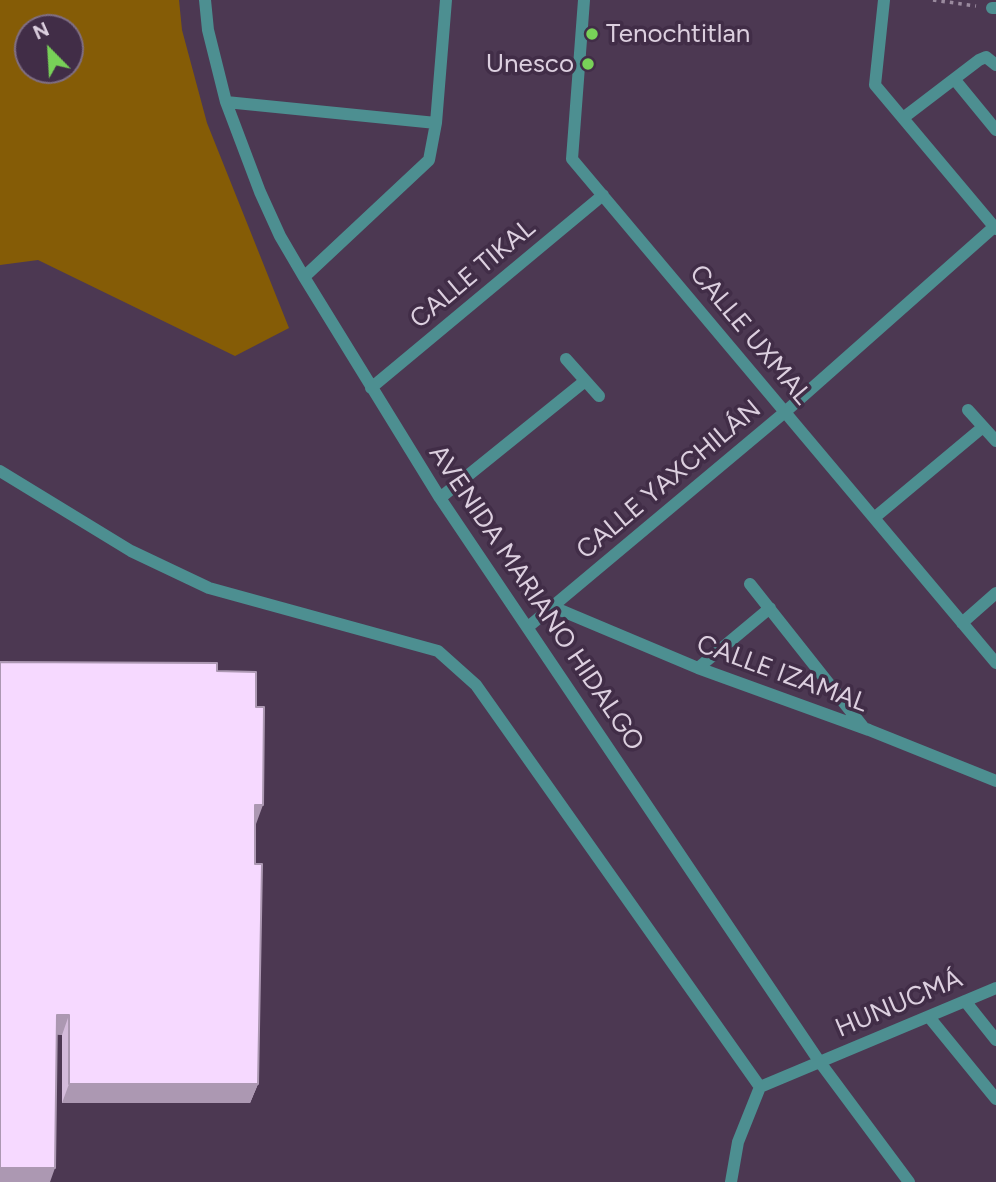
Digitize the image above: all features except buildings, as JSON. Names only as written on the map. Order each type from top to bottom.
[{"type":"street","name":"AVENIDA MARIANO HIDALGO","points":[[205,0],[208,30],[226,102],[265,203],[280,236],[304,277],[440,498],[818,1061],[909,1182]]},
{"type":"street","points":[[304,277],[429,160],[436,123],[446,0]]},
{"type":"street","name":"CALLE UXMAL","points":[[584,0],[572,159],[996,663]]},
{"type":"street","points":[[884,0],[875,85],[995,228]]},
{"type":"street","points":[[903,118],[979,60],[986,57],[996,65]]},
{"type":"street","points":[[954,79],[996,130]]},
{"type":"street","points":[[226,102],[436,123]]},
{"type":"street","name":"CALLE TIKAL","points":[[371,388],[603,195]]},
{"type":"street","name":"CALLE YAXCHILÁN","points":[[528,626],[785,412],[995,228]]},
{"type":"street","points":[[566,359],[599,396]]},
{"type":"street","points":[[440,498],[585,381]]},
{"type":"street","points":[[968,410],[996,441]]},
{"type":"street","points":[[874,518],[983,427]]},
{"type":"street","points":[[0,471],[131,551],[209,588],[438,651],[477,685],[760,1087],[738,1142],[731,1182]]},
{"type":"street","points":[[750,584],[865,729]]},
{"type":"street","points":[[962,622],[996,593]]},
{"type":"street","name":"CALLE IZAMAL","points":[[553,607],[698,668],[865,729],[996,781]]},
{"type":"street","points":[[698,668],[770,608]]},
{"type":"street","name":"HUNUCMÁ","points":[[760,1087],[996,988]]},
{"type":"street","points":[[965,1001],[996,1040]]},
{"type":"street","points":[[929,1017],[996,1099]]},
{"type":"path","points":[[933,0],[994,8]]},
{"type":"shaded area","points":[[0,0],[179,0],[182,30],[207,123],[289,328],[235,356],[38,260],[0,265]]},
{"type":"place","name":"Tenochtitlan","points":[[592,34]]},
{"type":"place","name":"Unesco","points":[[588,64]]}]
